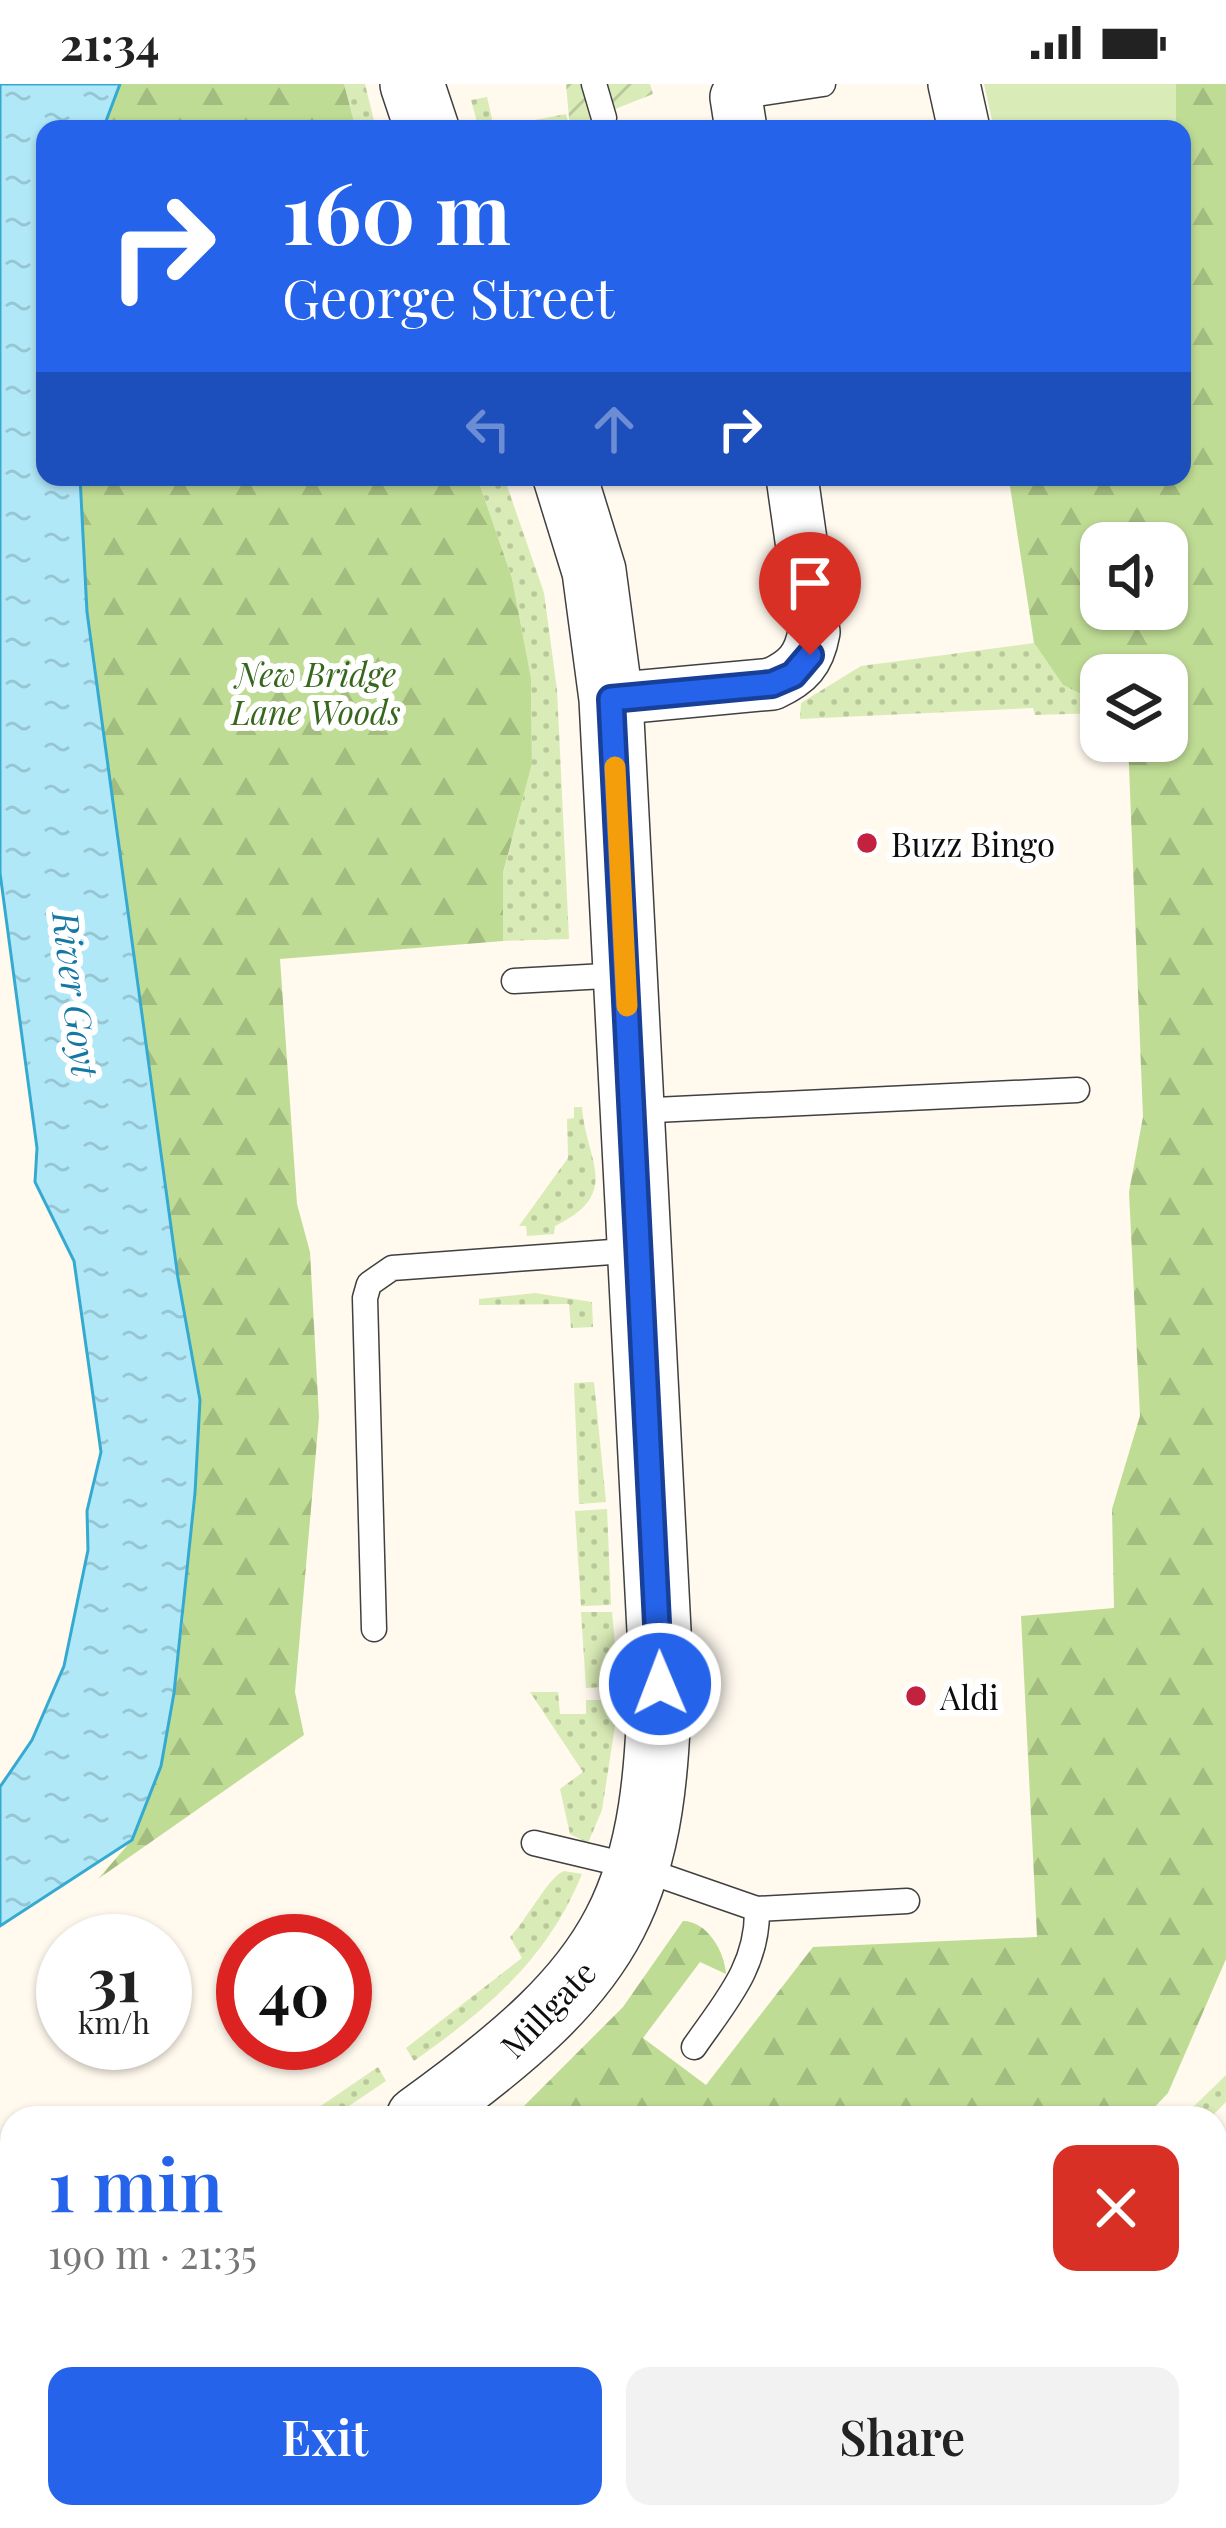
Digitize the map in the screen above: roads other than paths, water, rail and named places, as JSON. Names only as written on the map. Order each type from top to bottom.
[{"type":"street","points":[[412,84],[424,120]]},
{"type":"street","points":[[954,84],[962,120]]},
{"type":"street","name":"Millgate","points":[[434,2106],[532,2033],[571,1993],[602,1951],[639,1868],[656,1792],[660,1670],[611,699],[594,571],[568,486]]},
{"type":"street","points":[[611,699],[772,684],[793,675],[810,655],[814,632],[793,486]]},
{"type":"lane","points":[[594,84],[604,118]]},
{"type":"lane","points":[[738,113],[824,84]]},
{"type":"lane","points":[[514,981],[626,975]]},
{"type":"lane","points":[[631,1111],[1077,1090]]},
{"type":"lane","points":[[374,1629],[365,1298],[370,1284],[392,1268],[639,1250]]},
{"type":"lane","points":[[534,1843],[639,1868],[757,1910],[908,1901]]},
{"type":"lane","points":[[694,2048],[748,1970],[758,1942],[757,1910]]},
{"type":"water","name":"River Goyt","points":[[0,84],[120,84],[106,120],[36,120],[36,486],[80,486],[87,612],[178,1278],[200,1400],[195,1493],[174,1693],[161,1766],[132,1840],[0,1926],[0,1787],[32,1740],[64,1666],[88,1550],[87,1511],[101,1452],[74,1261],[35,1182],[37,1148],[0,873]]},
{"type":"place","name":"Buzz Bingo","points":[[867,843]]},
{"type":"place","name":"Aldi","points":[[916,1696]]},
{"type":"park label","name":"New Bridge Lane Woods","points":[[316,692]]}]
